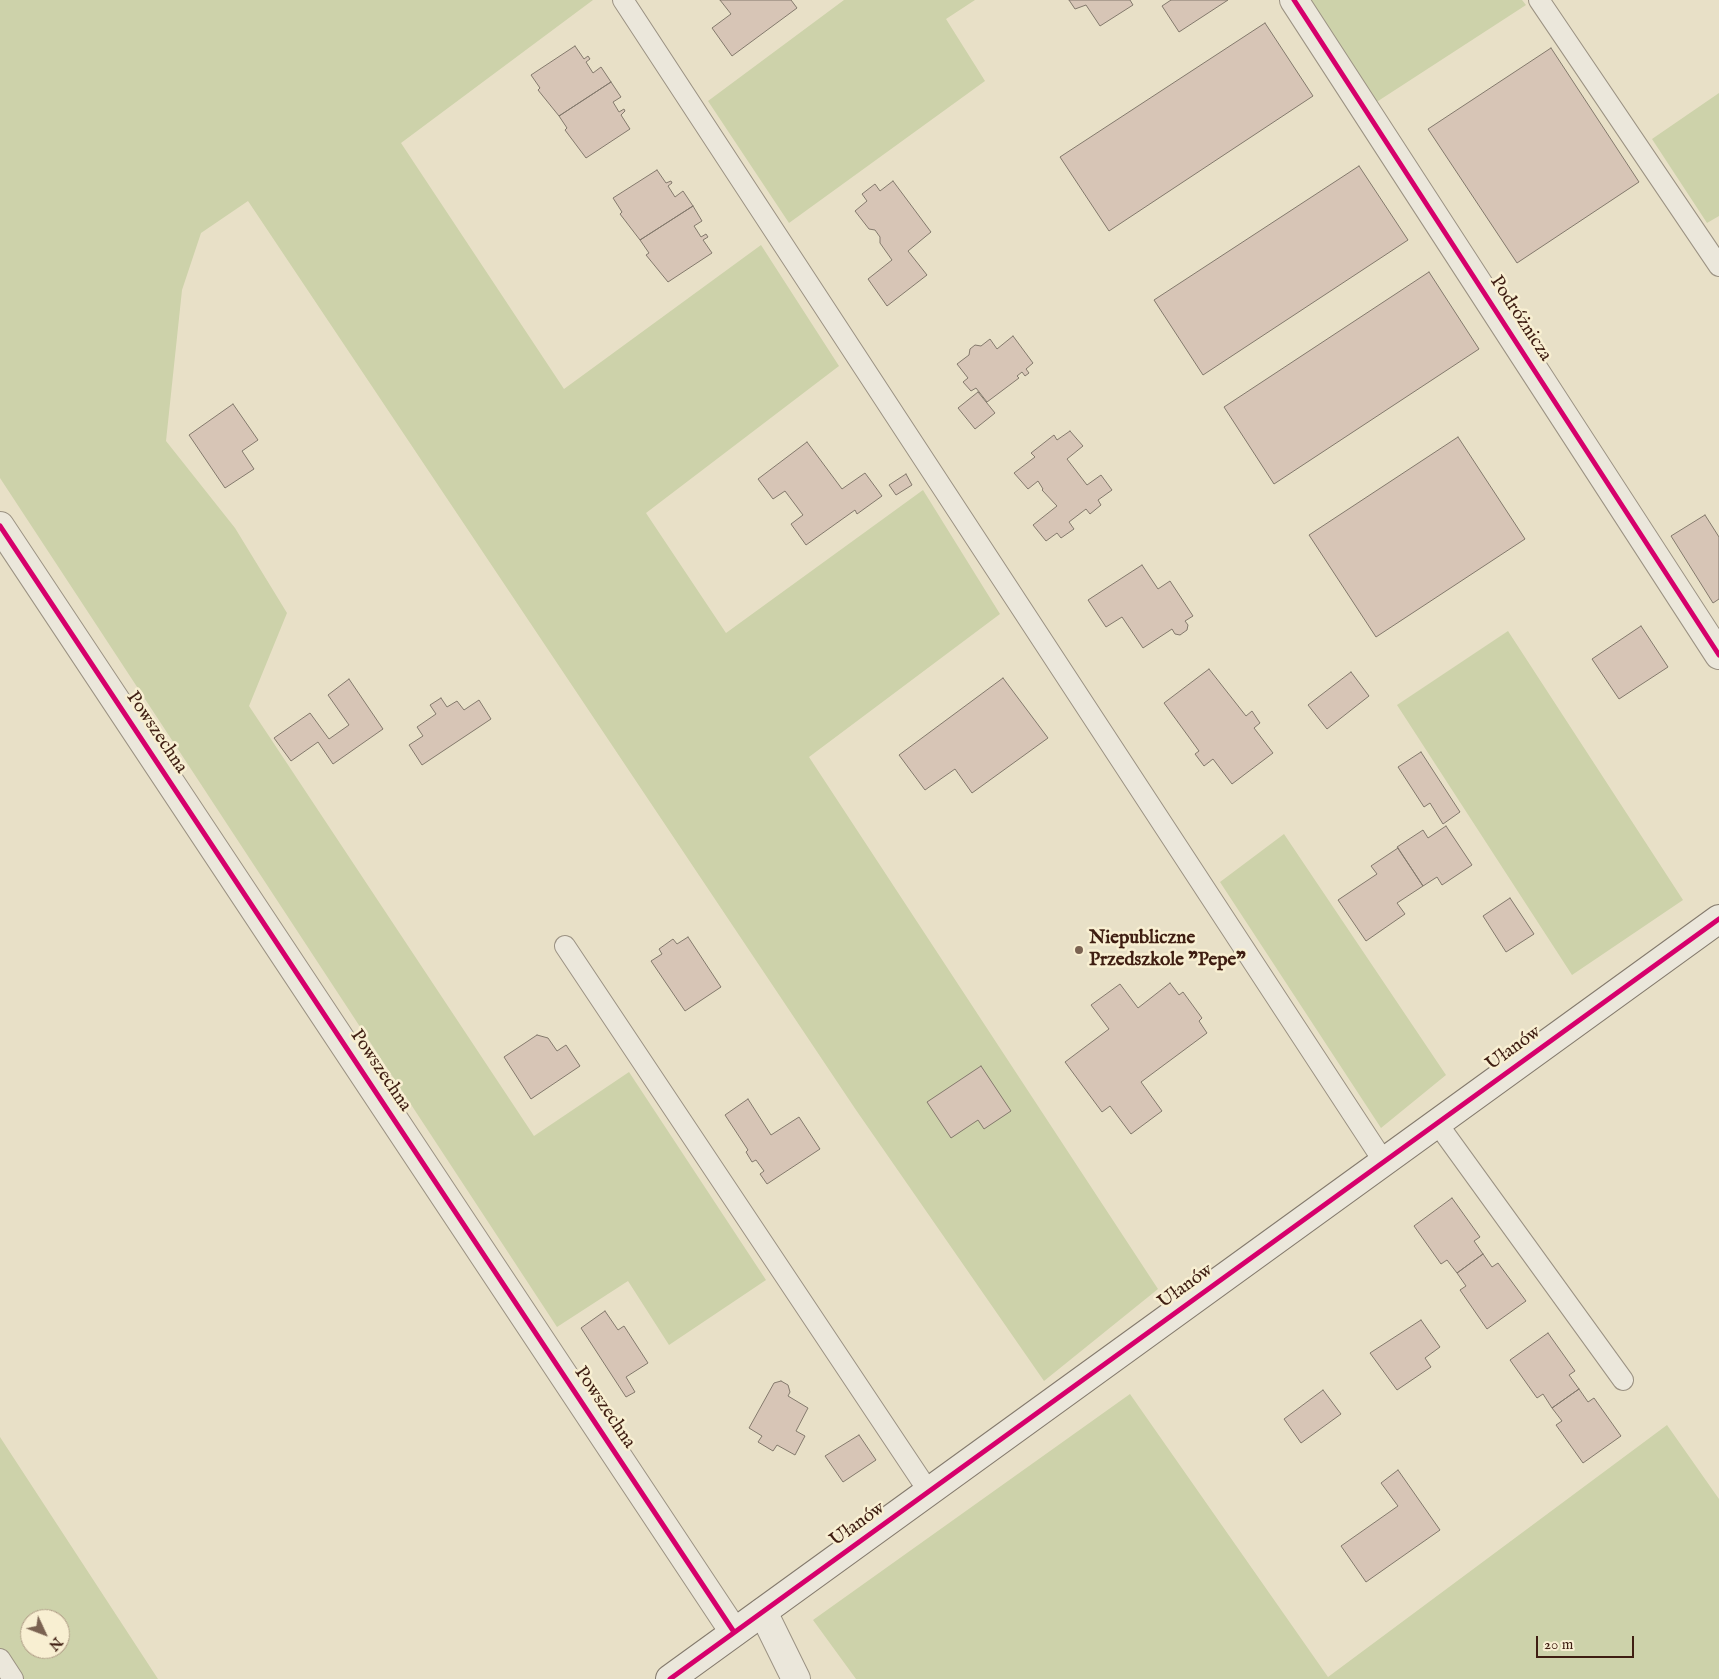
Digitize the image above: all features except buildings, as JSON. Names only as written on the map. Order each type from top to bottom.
[{"type":"street","name":"Podróżnicza","points":[[1294,0],[1719,655]]},
{"type":"street","name":"Powszechna","points":[[0,526],[734,1632]]},
{"type":"street","name":"Ułanów","points":[[670,1679],[1719,920]]},
{"type":"street","points":[[763,1612],[796,1679]]},
{"type":"lane","points":[[623,0],[1384,1162]]},
{"type":"lane","points":[[1540,0],[1719,266]]},
{"type":"lane","points":[[565,946],[928,1492]]},
{"type":"lane","points":[[1438,1123],[1623,1380]]},
{"type":"lane","points":[[0,1659],[13,1679]]},
{"type":"green space","points":[[0,0],[593,0],[401,143],[564,389],[761,245],[839,366],[646,513],[726,633],[923,490],[1000,614],[809,757],[1158,1289],[1044,1381],[856,1110],[248,201],[201,233],[182,290],[166,441],[235,528],[287,613],[249,706],[534,1136],[629,1072],[766,1280],[669,1345],[628,1281],[557,1327],[0,478]]},
{"type":"green space","points":[[844,0],[975,0],[946,19],[985,81],[789,223],[708,101]]},
{"type":"green space","points":[[1308,0],[1522,0],[1526,5],[1375,103]]},
{"type":"green space","points":[[1719,93],[1719,216],[1707,223],[1652,139]]},
{"type":"green space","points":[[1508,631],[1683,900],[1572,975],[1397,705]]},
{"type":"green space","points":[[1284,834],[1446,1075],[1381,1128],[1220,882]]},
{"type":"green space","points":[[1130,1394],[1328,1677],[1667,1425],[1719,1499],[1719,1679],[856,1679],[813,1620]]},
{"type":"green space","points":[[0,1437],[158,1679],[0,1679]]},
{"type":"cycle path","points":[[1294,0],[1719,655]]},
{"type":"cycle path","points":[[0,526],[734,1632]]},
{"type":"cycle path","points":[[670,1679],[1719,919]]},
{"type":"place","name":"Niepubliczne Przedszkole \"Pepe\"","points":[[1079,950]]}]
